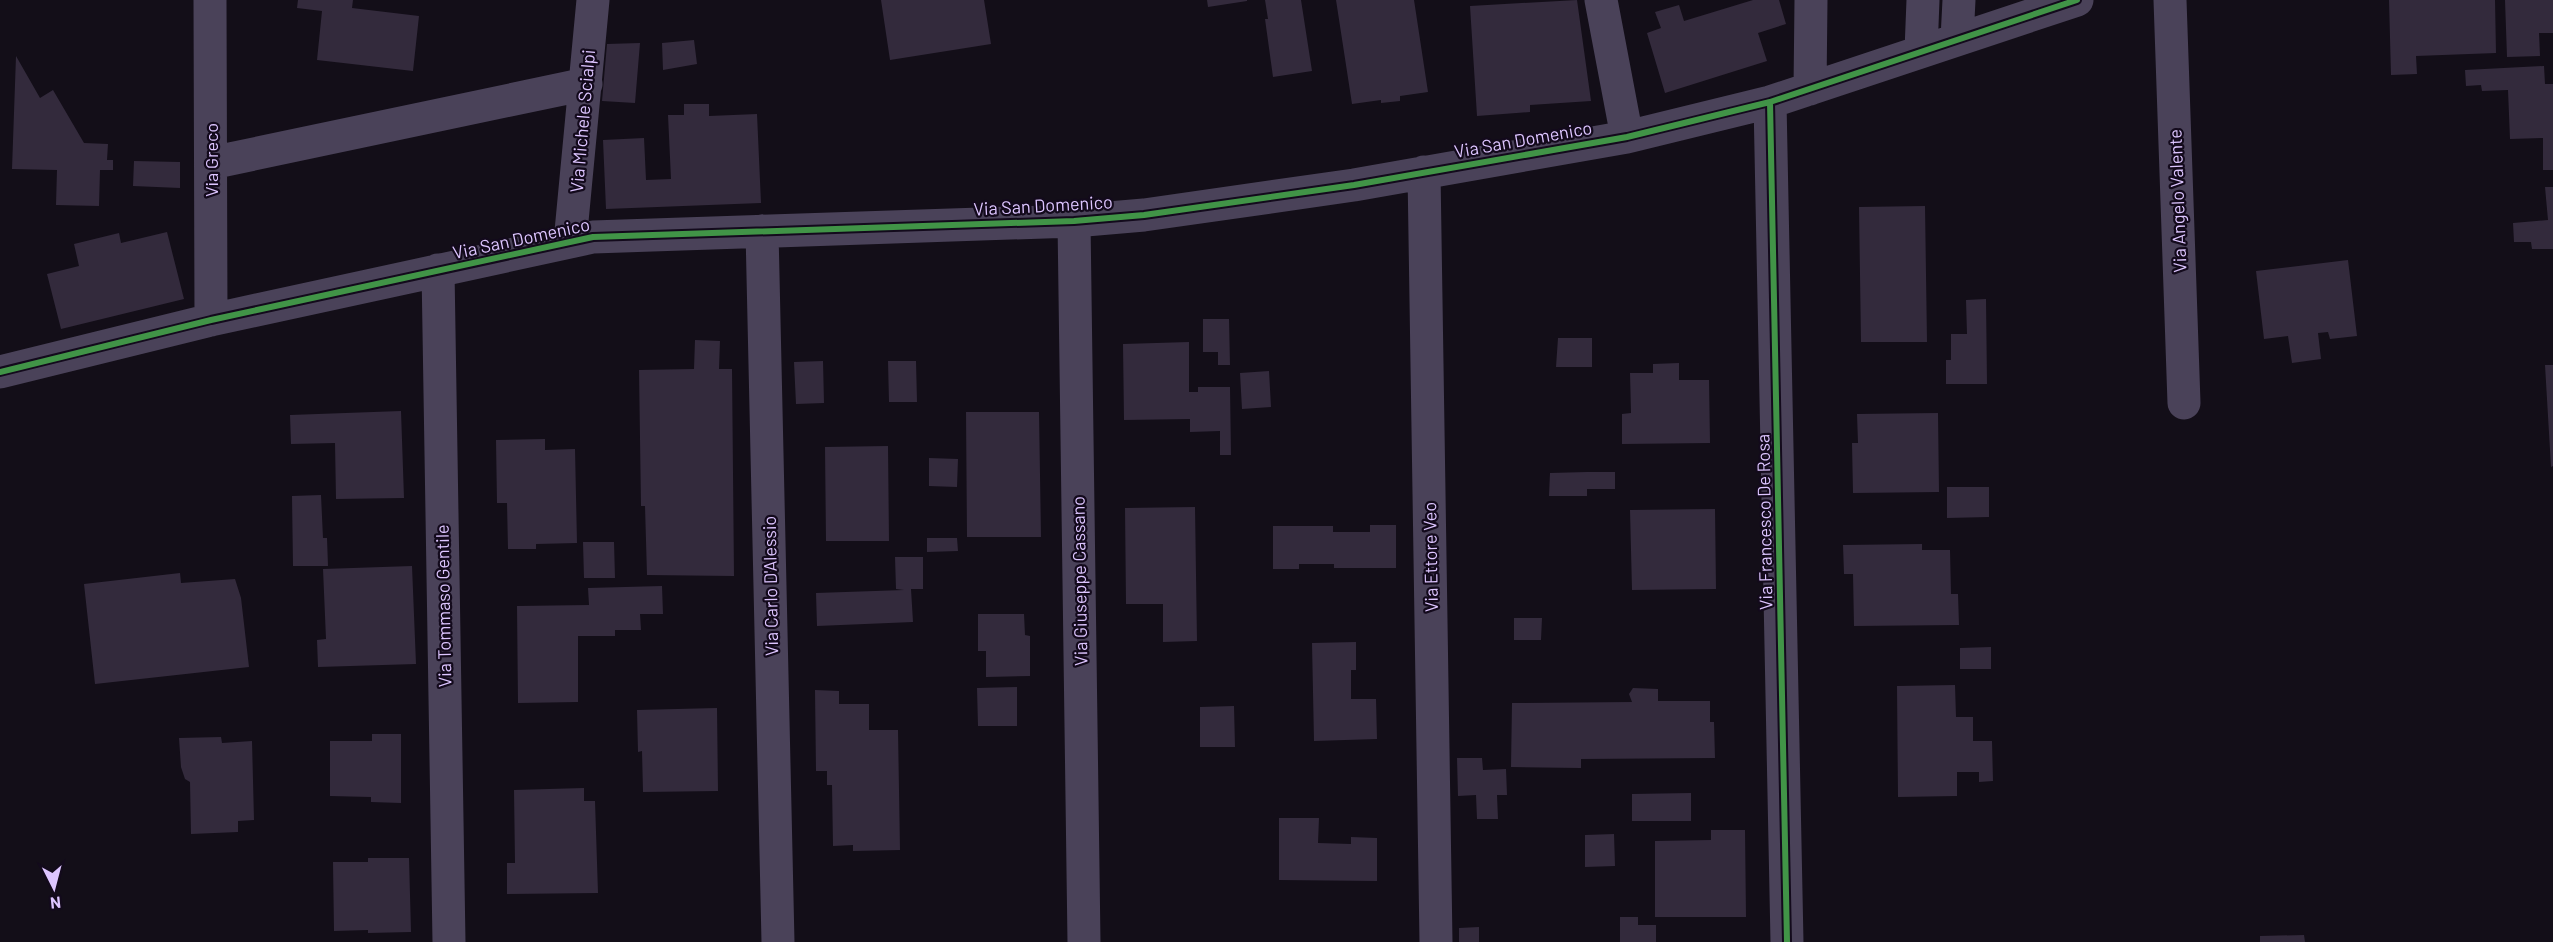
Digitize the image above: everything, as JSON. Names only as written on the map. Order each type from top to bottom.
[{"type":"street","name":"Via Greco","points":[[210,0],[212,320]]},
{"type":"street","name":"Via Michele Scialpi","points":[[570,242],[593,0]]},
{"type":"street","points":[[1601,0],[1627,136]]},
{"type":"street","points":[[1810,89],[1811,0]]},
{"type":"street","points":[[1921,51],[1923,0]]},
{"type":"street","points":[[1957,39],[1959,0]]},
{"type":"street","name":"Via San Domenico","points":[[0,372],[212,320],[594,237],[1074,221],[1144,215],[1354,185],[1627,136],[1770,102],[2077,0]]},
{"type":"street","name":"Via Angelo Valente","points":[[2170,0],[2184,403]]},
{"type":"street","points":[[211,163],[586,84]]},
{"type":"street","name":"Via Francesco De Rosa","points":[[1770,102],[1787,942]]},
{"type":"street","name":"Via Ettore Veo","points":[[1424,172],[1436,942]]},
{"type":"street","name":"Via Giuseppe Cassano","points":[[1074,221],[1084,942]]},
{"type":"street","name":"Via Carlo D'Alessio","points":[[762,231],[778,942]]},
{"type":"street","name":"Via Tommaso Gentile","points":[[438,270],[449,942]]},
{"type":"building","points":[[298,0],[353,0],[352,8],[419,16],[413,71],[317,60],[322,11],[297,8]]},
{"type":"building","points":[[881,0],[984,0],[991,44],[890,60]]},
{"type":"building","points":[[1207,0],[1247,0],[1247,1],[1208,7]]},
{"type":"building","points":[[1265,0],[1301,0],[1312,71],[1273,77],[1265,19],[1268,19]]},
{"type":"building","points":[[1336,0],[1414,0],[1428,92],[1400,96],[1400,101],[1381,103],[1381,100],[1352,104]]},
{"type":"building","points":[[1577,0],[1591,101],[1530,105],[1530,112],[1477,116],[1470,6]]},
{"type":"building","points":[[1753,0],[1779,0],[1786,24],[1758,33],[1767,61],[1665,93],[1647,33],[1661,28],[1655,12],[1679,5],[1684,21]]},
{"type":"building","points":[[2389,0],[2495,0],[2496,53],[2416,56],[2417,74],[2391,75]]},
{"type":"building","points":[[2505,0],[2553,0],[2553,33],[2539,33],[2540,56],[2507,57]]},
{"type":"building","points":[[694,40],[697,64],[663,70],[662,43]]},
{"type":"building","points":[[640,43],[635,103],[602,101],[607,44]]},
{"type":"building","points":[[16,56],[40,98],[53,90],[84,143],[108,144],[107,160],[113,160],[113,170],[100,170],[99,206],[56,205],[57,170],[12,169]]},
{"type":"building","points":[[2544,66],[2545,84],[2553,84],[2553,170],[2543,170],[2543,138],[2510,139],[2508,90],[2482,91],[2481,85],[2466,86],[2465,70]]},
{"type":"building","points":[[684,104],[709,104],[709,116],[757,114],[761,203],[606,209],[603,140],[644,138],[646,180],[671,179],[668,115],[684,115]]},
{"type":"building","points":[[134,161],[180,162],[180,188],[133,186]]},
{"type":"building","points":[[2545,187],[2553,187],[2553,249],[2532,249],[2531,242],[2514,242],[2513,223],[2548,220]]},
{"type":"building","points":[[1925,206],[1927,342],[1861,342],[1859,207]]},
{"type":"building","points":[[167,232],[184,299],[61,329],[47,274],[79,266],[74,244],[119,233],[121,243]]},
{"type":"building","points":[[2348,260],[2357,336],[2330,339],[2328,332],[2318,333],[2321,359],[2292,363],[2288,336],[2264,339],[2256,271]]},
{"type":"building","points":[[1986,299],[1987,384],[1946,384],[1946,360],[1951,360],[1951,334],[1967,334],[1966,300]]},
{"type":"building","points":[[1203,319],[1229,319],[1230,365],[1218,365],[1218,352],[1203,352]]},
{"type":"building","points":[[1558,338],[1592,338],[1592,367],[1556,367]]},
{"type":"building","points":[[695,340],[720,341],[719,369],[732,369],[734,576],[647,575],[645,506],[641,506],[639,370],[694,369]]},
{"type":"building","points":[[1189,342],[1189,392],[1198,392],[1198,387],[1230,387],[1231,455],[1220,455],[1220,431],[1190,432],[1190,419],[1124,420],[1123,344]]},
{"type":"building","points":[[823,361],[824,403],[796,404],[794,362]]},
{"type":"building","points":[[888,361],[916,361],[917,402],[889,402]]},
{"type":"building","points":[[1679,363],[1679,380],[1709,380],[1710,443],[1622,444],[1622,414],[1631,413],[1630,373],[1653,373],[1653,364]]},
{"type":"building","points":[[2545,365],[2553,365],[2553,466],[2551,467]]},
{"type":"building","points":[[1269,371],[1271,407],[1242,409],[1240,373]]},
{"type":"building","points":[[401,411],[404,498],[336,499],[335,443],[291,444],[290,415]]},
{"type":"building","points":[[966,412],[1039,412],[1041,537],[967,537]]},
{"type":"building","points":[[1938,413],[1939,492],[1853,493],[1852,443],[1858,443],[1857,414]]},
{"type":"building","points":[[545,439],[545,450],[575,449],[577,543],[536,544],[536,549],[508,549],[507,503],[497,503],[496,440]]},
{"type":"building","points":[[888,446],[889,541],[826,541],[825,447]]},
{"type":"building","points":[[929,458],[958,459],[957,487],[929,486]]},
{"type":"building","points":[[1615,472],[1615,489],[1587,489],[1587,496],[1549,496],[1550,473]]},
{"type":"building","points":[[1947,487],[1989,487],[1989,517],[1947,518]]},
{"type":"building","points":[[321,495],[323,538],[327,538],[328,566],[293,566],[292,496]]},
{"type":"building","points":[[1195,507],[1197,641],[1163,642],[1163,604],[1126,604],[1125,508]]},
{"type":"building","points":[[1715,509],[1716,589],[1632,590],[1630,510]]},
{"type":"building","points":[[1370,525],[1396,525],[1396,568],[1334,568],[1334,564],[1299,564],[1299,569],[1273,569],[1273,526],[1333,526],[1333,532],[1370,532]]},
{"type":"building","points":[[927,538],[957,538],[958,551],[927,552]]},
{"type":"building","points":[[583,542],[614,542],[615,578],[584,578]]},
{"type":"building","points":[[1922,544],[1922,550],[1950,550],[1951,594],[1958,594],[1959,625],[1854,626],[1853,574],[1844,574],[1843,545]]},
{"type":"building","points":[[895,557],[923,557],[923,589],[911,589],[913,622],[817,626],[816,593],[904,590],[896,589]]},
{"type":"building","points":[[412,566],[416,664],[318,667],[317,640],[326,639],[323,569]]},
{"type":"building","points":[[180,573],[181,583],[235,579],[241,598],[249,667],[95,684],[84,584]]},
{"type":"building","points":[[662,586],[663,614],[640,614],[641,630],[615,630],[615,636],[578,636],[578,702],[518,703],[517,606],[589,605],[588,588]]},
{"type":"building","points":[[978,614],[1024,614],[1025,635],[1030,636],[1030,676],[986,677],[986,651],[978,651]]},
{"type":"building","points":[[1514,618],[1542,618],[1541,640],[1514,640]]},
{"type":"building","points":[[1356,642],[1356,670],[1351,670],[1351,699],[1376,699],[1377,739],[1314,741],[1312,643]]},
{"type":"building","points":[[1991,647],[1991,669],[1960,669],[1960,648]]},
{"type":"building","points":[[1955,685],[1956,717],[1973,717],[1973,741],[1992,741],[1993,781],[1979,782],[1979,772],[1957,772],[1957,796],[1898,797],[1897,686]]},
{"type":"building","points":[[1017,687],[1017,726],[978,726],[977,688]]},
{"type":"building","points":[[1633,688],[1658,689],[1658,701],[1710,701],[1710,722],[1714,722],[1715,758],[1581,759],[1581,768],[1511,767],[1512,703],[1632,702],[1629,694]]},
{"type":"building","points":[[815,690],[839,691],[839,704],[869,704],[869,730],[898,730],[900,850],[853,851],[853,845],[833,846],[832,785],[827,785],[827,771],[816,771]]},
{"type":"building","points":[[1234,706],[1235,747],[1200,747],[1200,707]]},
{"type":"building","points":[[717,708],[718,791],[643,792],[642,751],[638,752],[637,710]]},
{"type":"building","points":[[372,734],[401,734],[401,803],[371,802],[371,797],[330,796],[330,741],[372,741]]},
{"type":"building","points":[[221,737],[222,743],[252,741],[254,820],[238,821],[238,832],[191,834],[190,782],[185,779],[181,767],[179,738]]},
{"type":"building","points":[[1457,758],[1482,758],[1483,770],[1506,769],[1507,795],[1497,795],[1498,819],[1477,819],[1476,795],[1458,796]]},
{"type":"building","points":[[584,788],[584,801],[595,801],[598,893],[507,894],[507,863],[515,863],[514,790]]},
{"type":"building","points":[[1691,793],[1691,821],[1632,821],[1632,794]]},
{"type":"building","points":[[1279,818],[1319,818],[1318,843],[1351,844],[1351,837],[1377,838],[1377,881],[1279,880]]},
{"type":"building","points":[[1711,830],[1745,830],[1746,917],[1655,917],[1655,841],[1711,840]]},
{"type":"building","points":[[1614,834],[1615,866],[1585,867],[1585,835]]},
{"type":"building","points":[[368,858],[409,858],[411,932],[334,931],[333,862],[368,862]]},
{"type":"building","points":[[1620,917],[1638,917],[1638,925],[1656,925],[1656,942],[1620,942]]},
{"type":"building","points":[[1479,927],[1479,942],[1459,942],[1459,928]]},
{"type":"building","points":[[2304,935],[2305,942],[2260,942],[2260,936]]},
{"type":"cycle path","points":[[0,372],[211,320],[593,237],[1074,221],[1144,215],[1354,185],[1627,137],[1770,102],[2077,0]]},
{"type":"cycle path","points":[[1770,102],[1787,942]]}]
